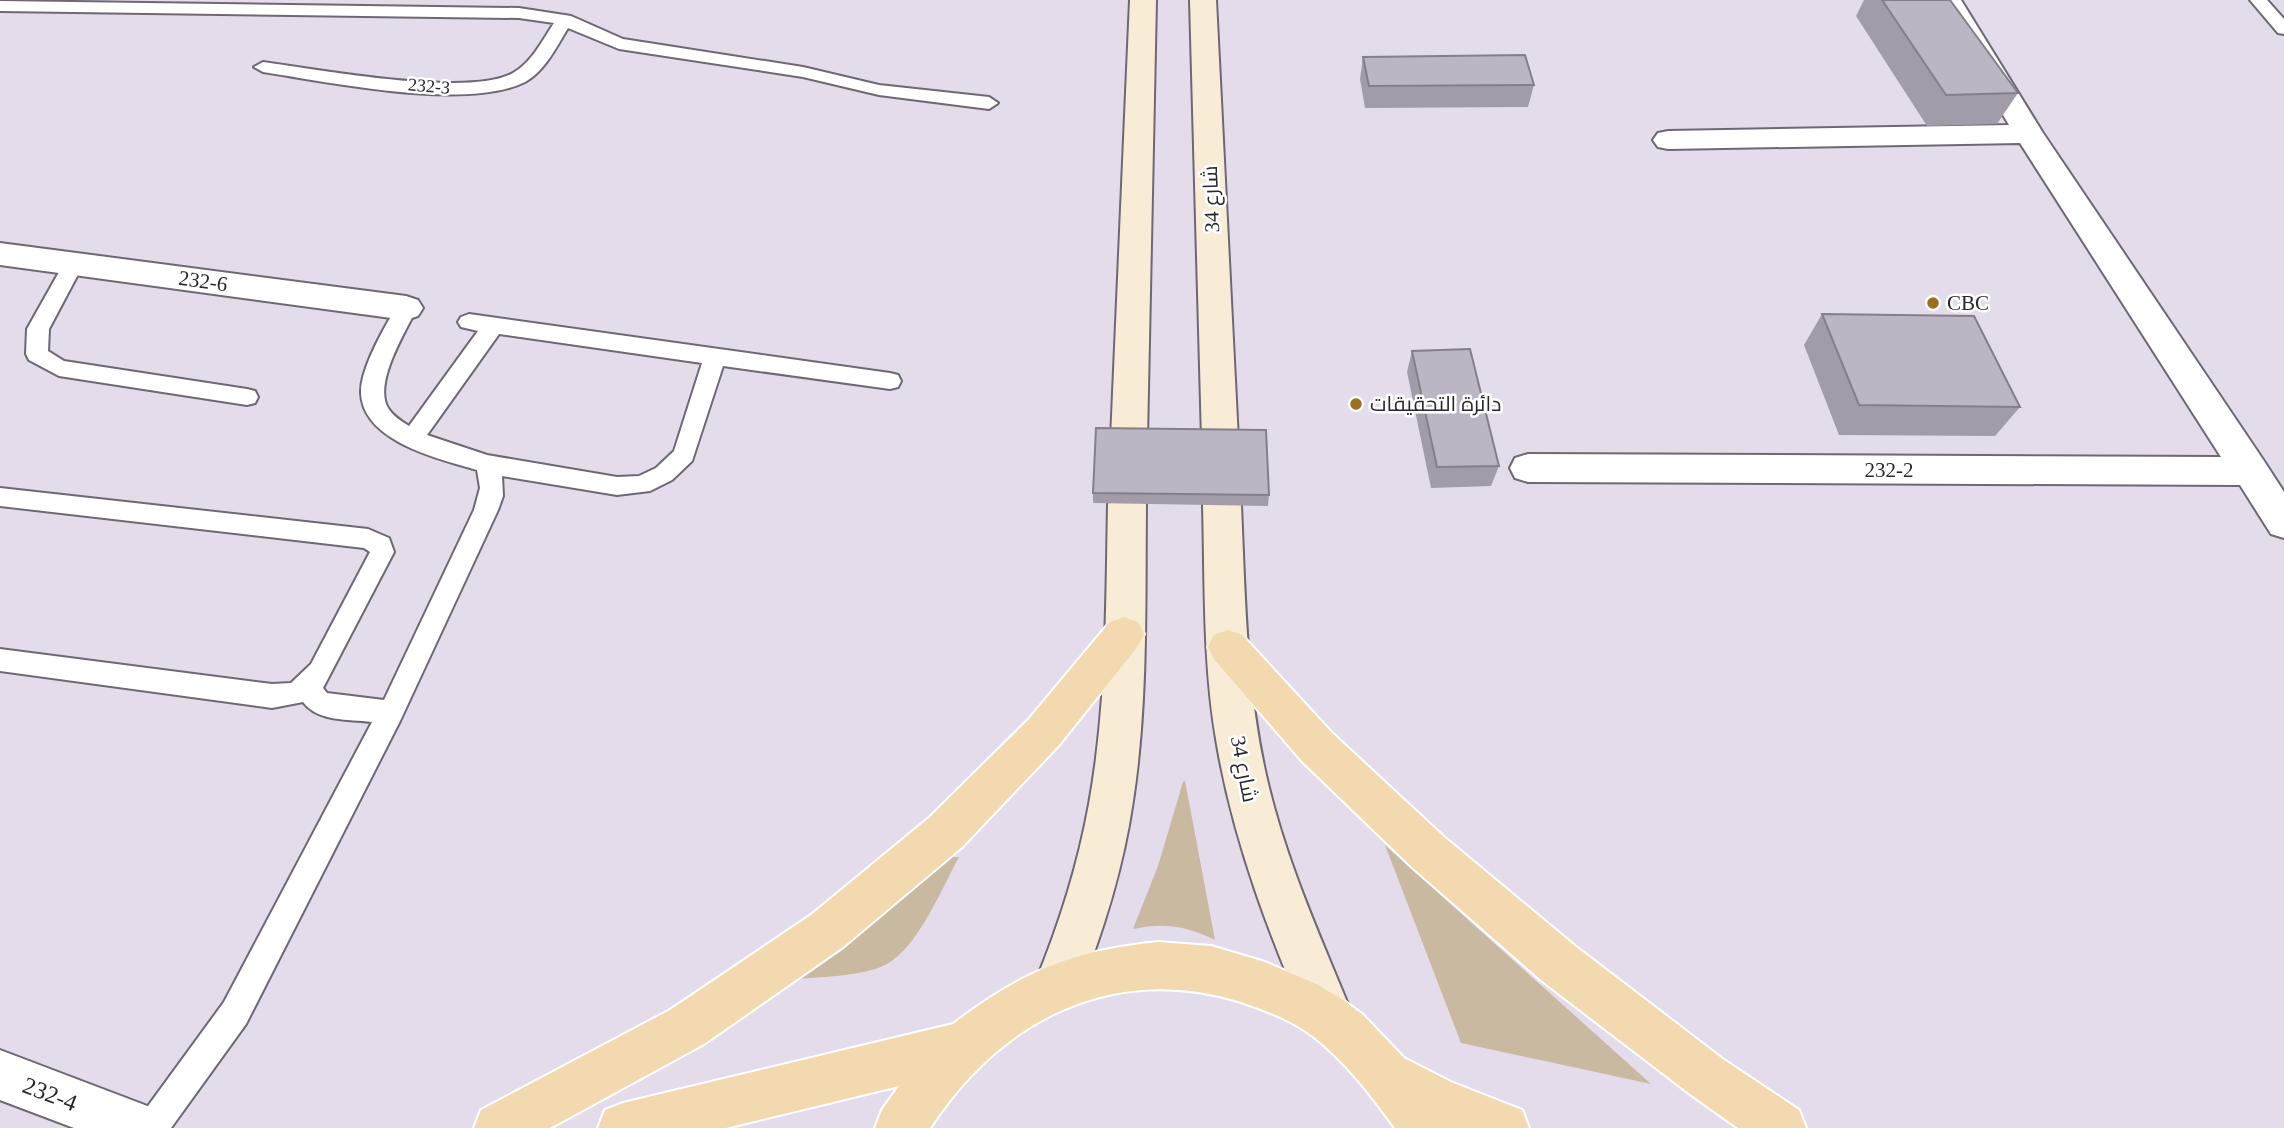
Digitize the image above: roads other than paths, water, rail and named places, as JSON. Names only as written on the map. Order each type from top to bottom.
[{"type":"main road","points":[[1129,439],[1143,0]]},
{"type":"main road","name":"شارع 34","points":[[1203,0],[1220,440]]},
{"type":"main road","points":[[1059,983],[1091,891],[1105,833],[1119,738],[1127,504]]},
{"type":"main road","name":"شارع 34","points":[[1223,505],[1228,646],[1237,735],[1251,809],[1288,924],[1329,1019]]},
{"type":"main road","points":[[499,1128],[687,1027],[827,931],[946,832],[1044,732],[1124,634]]},
{"type":"main road","points":[[1228,646],[1317,747],[1428,852],[1558,963],[1707,1077],[1781,1128]]},
{"type":"main road","points":[[900,1128],[917,1097],[961,1046],[992,1020],[1059,983],[1118,968],[1178,965],[1238,975],[1295,999],[1329,1019],[1389,1077],[1425,1128]]},
{"type":"main road","points":[[623,1128],[961,1046]]},
{"type":"main road","points":[[1389,1077],[1436,1101],[1504,1128]]},
{"type":"street","points":[[1948,0],[2029,134],[2284,523]]},
{"type":"street","points":[[1668,140],[2029,134]]},
{"type":"street","name":"232-6","points":[[0,254],[406,308]]},
{"type":"street","name":"232-2","points":[[1528,468],[2251,471]]},
{"type":"street","name":"232-4","points":[[0,1075],[140,1128]]},
{"type":"lane","points":[[2258,0],[2284,29]]},
{"type":"lane","points":[[0,6],[519,13],[565,20],[619,44],[790,70],[879,90],[989,103]]},
{"type":"lane","name":"232-3","points":[[263,67],[448,89],[494,87],[515,80],[534,66],[565,20]]},
{"type":"lane","points":[[74,264],[38,329],[37,354],[59,368],[247,397]]},
{"type":"lane","points":[[406,308],[374,381],[372,395],[375,408],[383,419],[412,439],[487,464],[617,486],[642,485],[664,474],[684,455],[715,357]]},
{"type":"lane","points":[[469,322],[890,381]]},
{"type":"lane","points":[[412,439],[493,326]]},
{"type":"lane","points":[[151,1128],[235,1013],[391,713],[491,502],[493,480],[487,464]]},
{"type":"lane","points":[[0,497],[376,541],[382,552],[381,559],[320,672],[307,687],[283,697],[0,660]]},
{"type":"lane","points":[[307,687],[320,704],[391,713]]},
{"type":"place","name":"CBC","points":[[1933,303]]},
{"type":"place","name":"دائرة التحقيقات","points":[[1356,404]]}]
